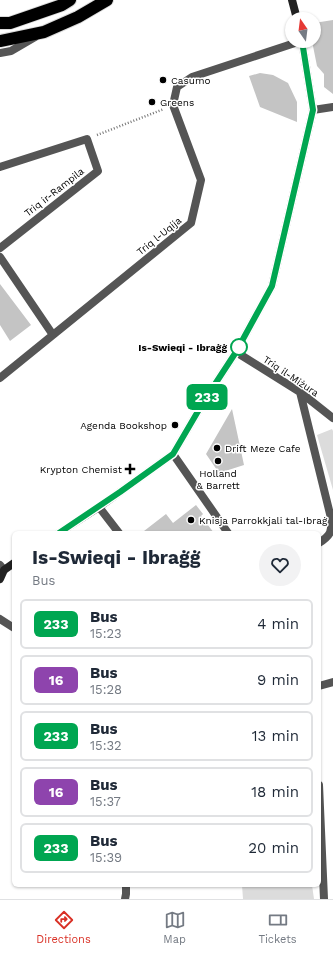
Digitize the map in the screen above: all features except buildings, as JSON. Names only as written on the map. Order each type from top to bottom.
[{"type":"highway","points":[[0,23],[10,23],[70,0]]},
{"type":"highway","points":[[0,41],[44,32],[78,17],[107,0]]},
{"type":"main road","points":[[292,0],[295,12]]},
{"type":"main road","points":[[62,531],[99,507],[173,454],[204,401],[236,352],[272,286],[313,110],[303,48]]},
{"type":"main road","points":[[0,579],[2,567],[12,564]]},
{"type":"street","points":[[0,53],[11,51],[44,32]]},
{"type":"street","points":[[173,105],[177,87],[192,77],[285,47]]},
{"type":"street","name":"Triq l-Uqija","points":[[0,378],[191,223],[201,180],[173,105]]},
{"type":"street","points":[[313,110],[333,107]]},
{"type":"street","points":[[0,167],[87,139]]},
{"type":"street","name":"Triq ir-Rampila","points":[[0,248],[98,171],[87,139]]},
{"type":"street","points":[[0,257],[53,335]]},
{"type":"street","name":"Triq il-Miżura","points":[[236,352],[300,392],[333,418]]},
{"type":"street","points":[[300,392],[331,518],[331,532],[321,542]]},
{"type":"street","points":[[173,454],[227,531]]},
{"type":"street","points":[[99,507],[117,531]]},
{"type":"street","points":[[0,619],[12,627]]},
{"type":"street","points":[[321,685],[333,682]]},
{"type":"street","points":[[321,831],[324,899]]},
{"type":"street","points":[[124,899],[126,887]]},
{"type":"path","points":[[87,139],[173,105]]},
{"type":"shaded area","points":[[332,429],[333,431],[333,490],[317,435]]},
{"type":"shaded area","points":[[242,887],[312,887],[314,899],[243,899]]},
{"type":"bus line","name":"233","points":[[62,531],[99,507],[173,454],[204,401],[236,352],[272,286],[313,110],[303,48]]},
{"type":"place","name":"Casumo","points":[[163,80]]},
{"type":"place","name":"Greens","points":[[152,102]]},
{"type":"place","name":"Is-Swieqi - Ibraġġ","points":[[239,347]]},
{"type":"place","name":"Agenda Bookshop","points":[[175,425]]},
{"type":"place","name":"Drift Meze Cafe","points":[[217,448]]},
{"type":"place","name":"Holland & Barrett","points":[[218,461]]},
{"type":"place","name":"Krypton Chemist","points":[[130,469]]},
{"type":"place","name":"Knisja Parrokkjali tal-Ibraġ","points":[[191,520]]}]
